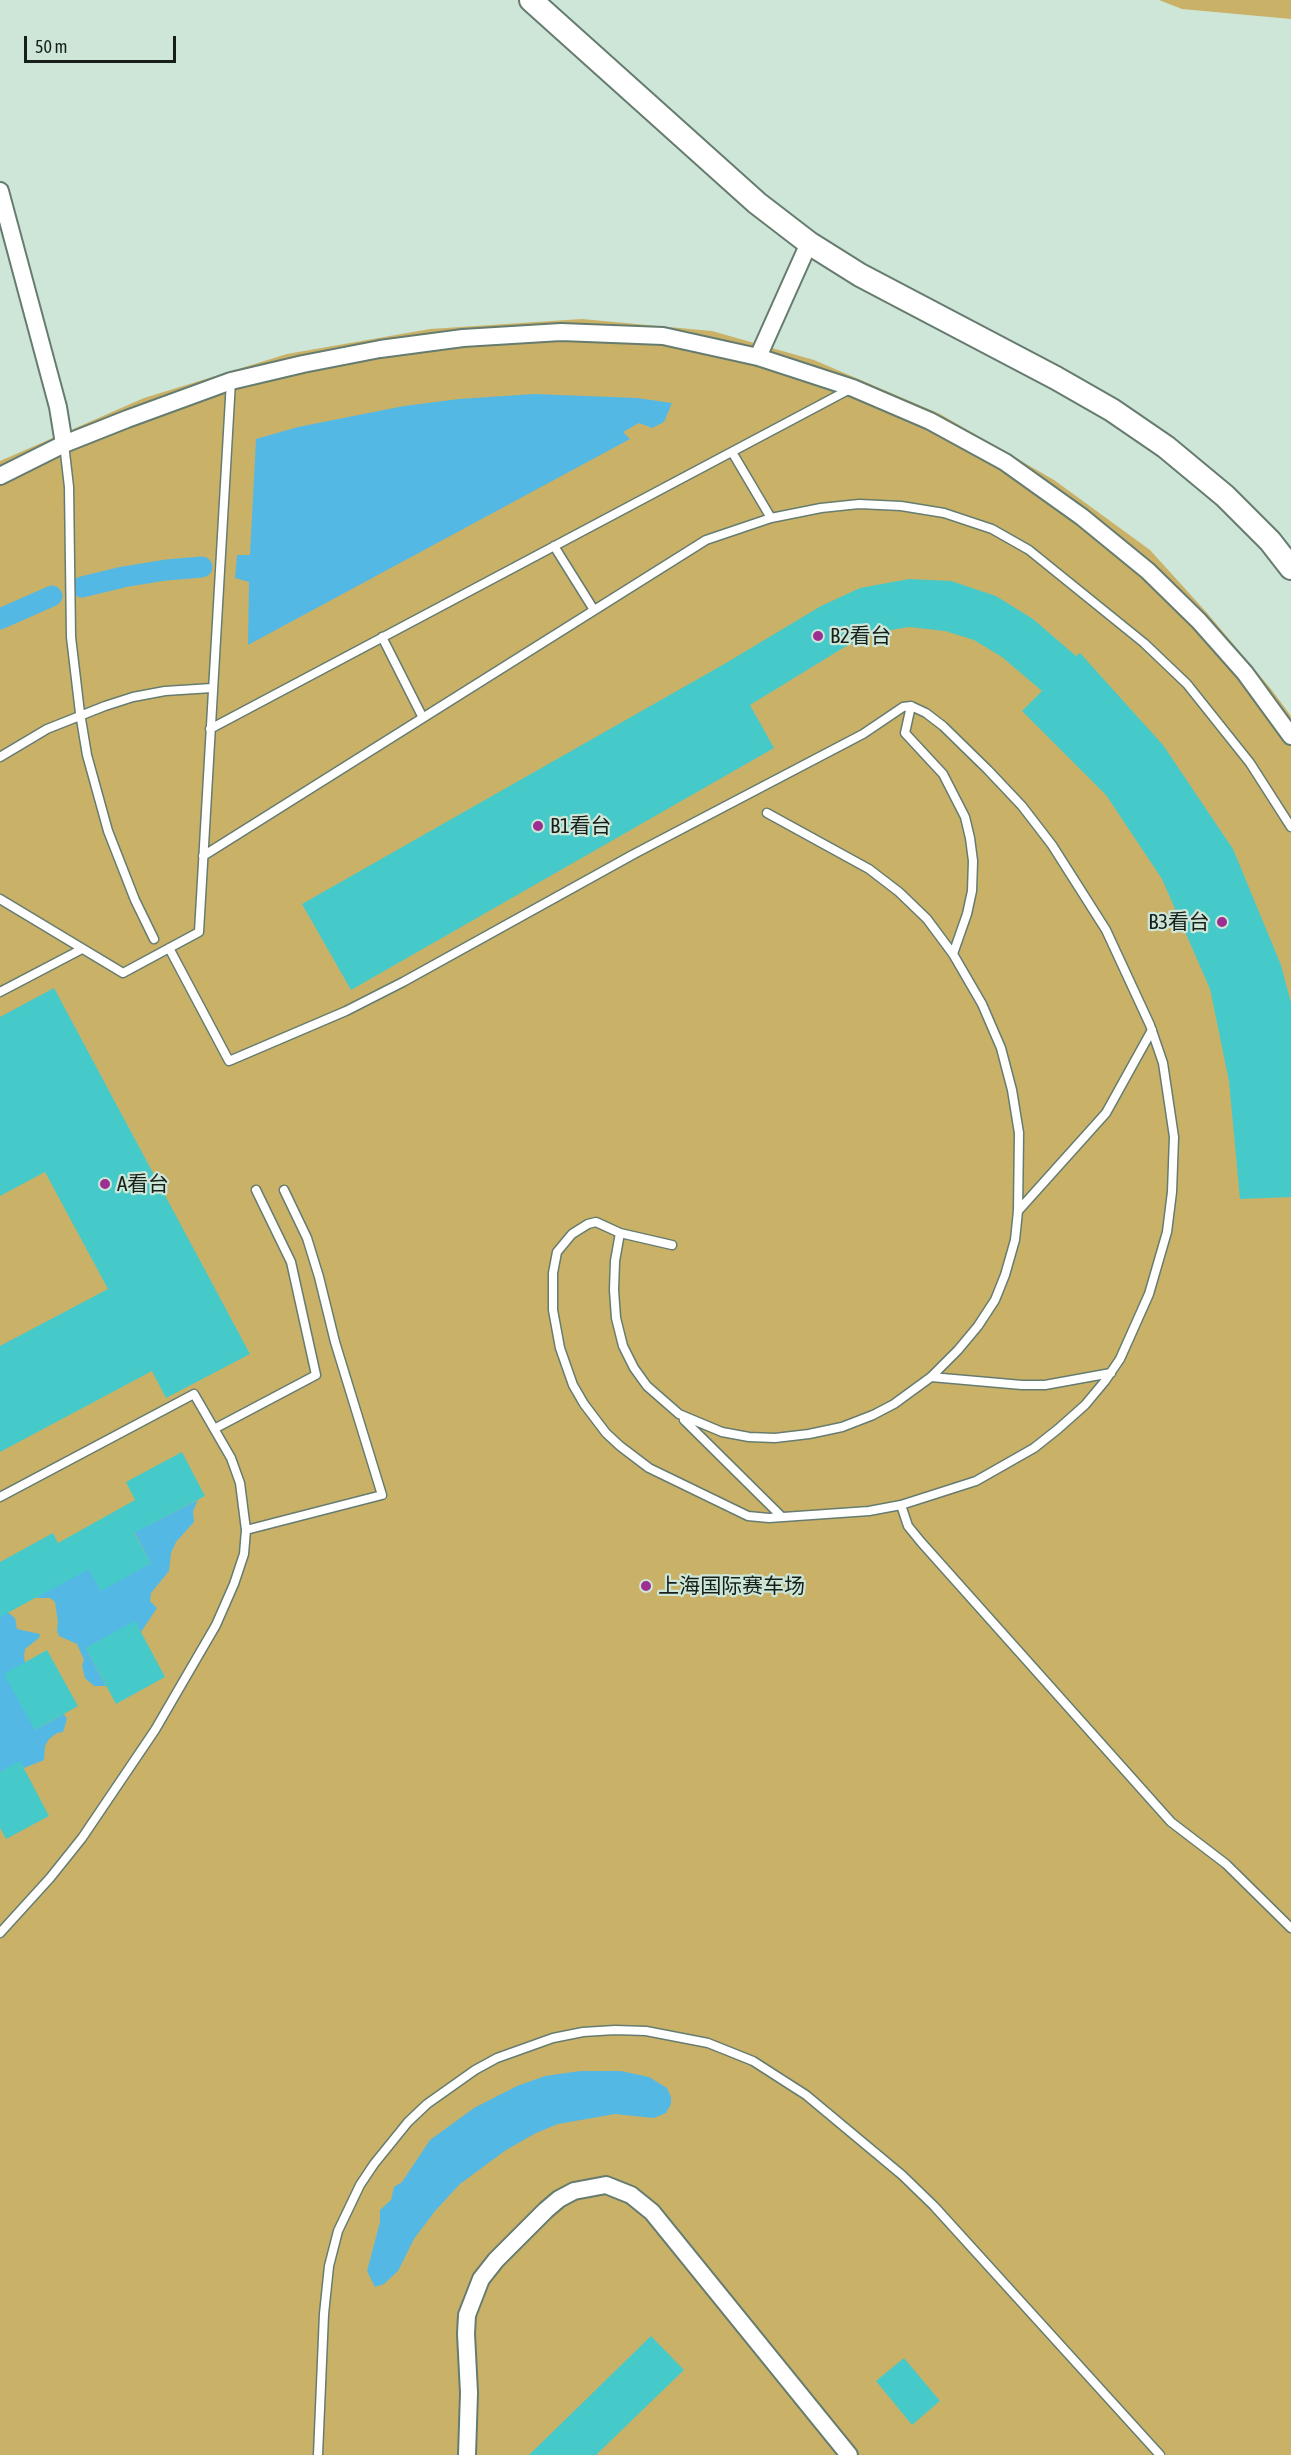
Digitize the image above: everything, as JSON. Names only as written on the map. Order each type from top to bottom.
[{"type":"street","points":[[531,0],[757,203],[809,243],[860,275],[1056,378],[1121,416],[1166,447],[1225,496],[1270,541],[1291,568]]},
{"type":"street","points":[[0,191],[58,406],[64,444]]},
{"type":"street","points":[[758,357],[809,243]]},
{"type":"street","points":[[0,476],[64,444],[231,381],[380,349],[463,338],[561,332],[663,336],[758,357],[853,388],[930,421],[995,457],[1082,518],[1148,571],[1199,621],[1245,673],[1291,736]]},
{"type":"street","points":[[467,2455],[469,2393],[467,2315],[481,2279],[496,2260],[559,2199],[574,2191],[606,2185],[631,2195],[652,2212],[849,2455]]},
{"type":"lane","points":[[2,904],[123,973],[199,932],[231,381]]},
{"type":"lane","points":[[210,729],[853,388]]},
{"type":"lane","points":[[64,444],[69,487],[71,637],[87,755],[108,831],[131,891],[154,939]]},
{"type":"lane","points":[[732,452],[771,518]]},
{"type":"lane","points":[[203,856],[706,540],[771,518],[821,508],[859,504],[901,506],[944,513],[992,529],[1029,550],[1135,635],[1186,684],[1250,763],[1291,827]]},
{"type":"lane","points":[[554,546],[594,610]]},
{"type":"lane","points":[[382,638],[423,718]]},
{"type":"lane","points":[[0,757],[26,740],[80,715],[133,697],[165,691],[212,688]]},
{"type":"lane","points":[[169,948],[229,1061],[346,1011],[403,982],[634,854],[863,734],[896,711],[911,706],[926,713],[943,726],[988,770],[1022,806],[1052,844],[1106,930],[1152,1030],[1163,1063],[1171,1109],[1174,1137],[1172,1192],[1167,1232],[1156,1274],[1137,1322],[1111,1372],[1084,1405],[1034,1448],[976,1481],[901,1505],[869,1511],[782,1517],[748,1516],[649,1468],[633,1458],[606,1434],[594,1420],[573,1385],[560,1348],[553,1310],[555,1258],[557,1252],[572,1234],[596,1222],[620,1233],[672,1245]]},
{"type":"lane","points":[[911,706],[905,733],[943,774],[965,816],[970,838],[973,861],[972,891],[967,914],[953,954]]},
{"type":"lane","points":[[679,1414],[722,1432],[749,1437],[775,1438],[842,1427],[894,1404],[931,1377],[978,1326],[995,1300],[1010,1257],[1018,1211],[1019,1133],[1012,1090],[1001,1048],[982,1004],[953,954],[927,919],[899,892],[869,869],[767,813]]},
{"type":"lane","points":[[0,992],[82,948]]},
{"type":"lane","points":[[1018,1211],[1106,1113],[1152,1030]]},
{"type":"lane","points":[[246,1530],[382,1495],[334,1342],[307,1238],[284,1190]]},
{"type":"lane","points":[[214,1429],[316,1375],[291,1262],[256,1191]]},
{"type":"lane","points":[[620,1233],[615,1261],[616,1318],[623,1346],[634,1368],[647,1386],[679,1414],[782,1517]]},
{"type":"lane","points":[[931,1377],[1045,1385],[1111,1372]]},
{"type":"lane","points":[[0,1497],[194,1394],[231,1458],[240,1483],[246,1530],[244,1554],[216,1625],[155,1730],[82,1838],[50,1878],[0,1933]]},
{"type":"lane","points":[[901,1505],[908,1526],[921,1542],[1172,1822],[1226,1864],[1291,1928]]},
{"type":"lane","points":[[318,2455],[324,2314],[331,2256],[338,2231],[348,2209],[374,2164],[408,2122],[427,2104],[475,2070],[497,2058],[554,2038],[583,2032],[615,2030],[646,2031],[708,2043],[753,2061],[806,2095],[902,2175],[934,2206],[1160,2455]]},
{"type":"shaded area","points":[[1159,0],[1291,0],[1291,19],[1182,9]]},
{"type":"shaded area","name":"上海国际赛车场","points":[[582,319],[712,331],[814,360],[940,414],[1054,480],[1150,550],[1208,614],[1291,716],[1291,2455],[0,2455],[0,461],[144,398],[287,354],[430,329]]},
{"type":"water","points":[[534,394],[637,398],[672,403],[664,422],[652,428],[639,423],[623,432],[630,439],[248,645],[249,582],[235,578],[237,555],[250,555],[256,439],[298,427],[404,406],[459,399]]},
{"type":"water","points":[[198,1500],[193,1511],[194,1522],[176,1542],[171,1553],[169,1571],[151,1593],[150,1601],[157,1608],[141,1632],[135,1622],[86,1648],[106,1686],[94,1686],[85,1678],[82,1666],[84,1660],[77,1644],[59,1636],[55,1602],[50,1598],[36,1598],[83,1558],[101,1590],[151,1563],[127,1519],[143,1526],[149,1525]]},
{"type":"water","points":[[0,1606],[15,1618],[17,1629],[40,1634],[39,1638],[25,1649],[24,1656],[35,1730],[64,1714],[67,1719],[63,1732],[49,1739],[45,1746],[44,1760],[24,1768],[20,1762],[0,1772]]},
{"type":"water","points":[[580,2071],[621,2071],[649,2077],[667,2088],[671,2104],[666,2113],[654,2118],[615,2114],[558,2124],[506,2150],[460,2184],[435,2211],[414,2239],[398,2271],[384,2284],[375,2287],[367,2271],[380,2222],[380,2210],[391,2200],[394,2187],[402,2182],[430,2140],[474,2108],[517,2086],[545,2076]]},
{"type":"building","points":[[909,579],[951,581],[996,596],[1033,619],[1076,656],[1080,653],[1163,745],[1233,849],[1281,965],[1291,1003],[1291,1197],[1240,1199],[1229,1081],[1210,989],[1162,879],[1106,795],[1022,711],[1042,691],[1002,657],[974,640],[945,631],[909,627],[873,633],[843,648],[750,705],[774,748],[351,990],[302,904],[726,663],[821,606],[860,588]]},
{"type":"building","name":"A看台","points":[[54,988],[250,1354],[166,1398],[152,1371],[0,1452],[0,1346],[108,1289],[45,1172],[0,1196],[0,1017]]},
{"type":"building","points":[[182,1452],[205,1496],[134,1533],[151,1563],[101,1591],[89,1569],[0,1617],[0,1562],[53,1533],[58,1543],[135,1500],[126,1482]]},
{"type":"building","points":[[135,1621],[165,1677],[116,1704],[86,1648]]},
{"type":"building","points":[[47,1650],[78,1706],[35,1730],[4,1674]]},
{"type":"building","points":[[20,1761],[49,1816],[6,1839],[0,1828],[0,1772]]},
{"type":"building","points":[[651,2336],[684,2370],[596,2455],[529,2455]]},
{"type":"building","points":[[904,2358],[940,2401],[912,2425],[876,2381]]},
{"type":"waterway","points":[[82,587],[123,577],[202,567]]},
{"type":"waterway","points":[[0,619],[52,596]]},
{"type":"place","name":"B2看台","points":[[818,636]]},
{"type":"place","name":"B1看台","points":[[538,826]]},
{"type":"place","name":"B3看台","points":[[1222,922]]},
{"type":"place","name":"A看台","points":[[105,1184]]},
{"type":"place","name":"上海国际赛车场","points":[[646,1586]]}]
